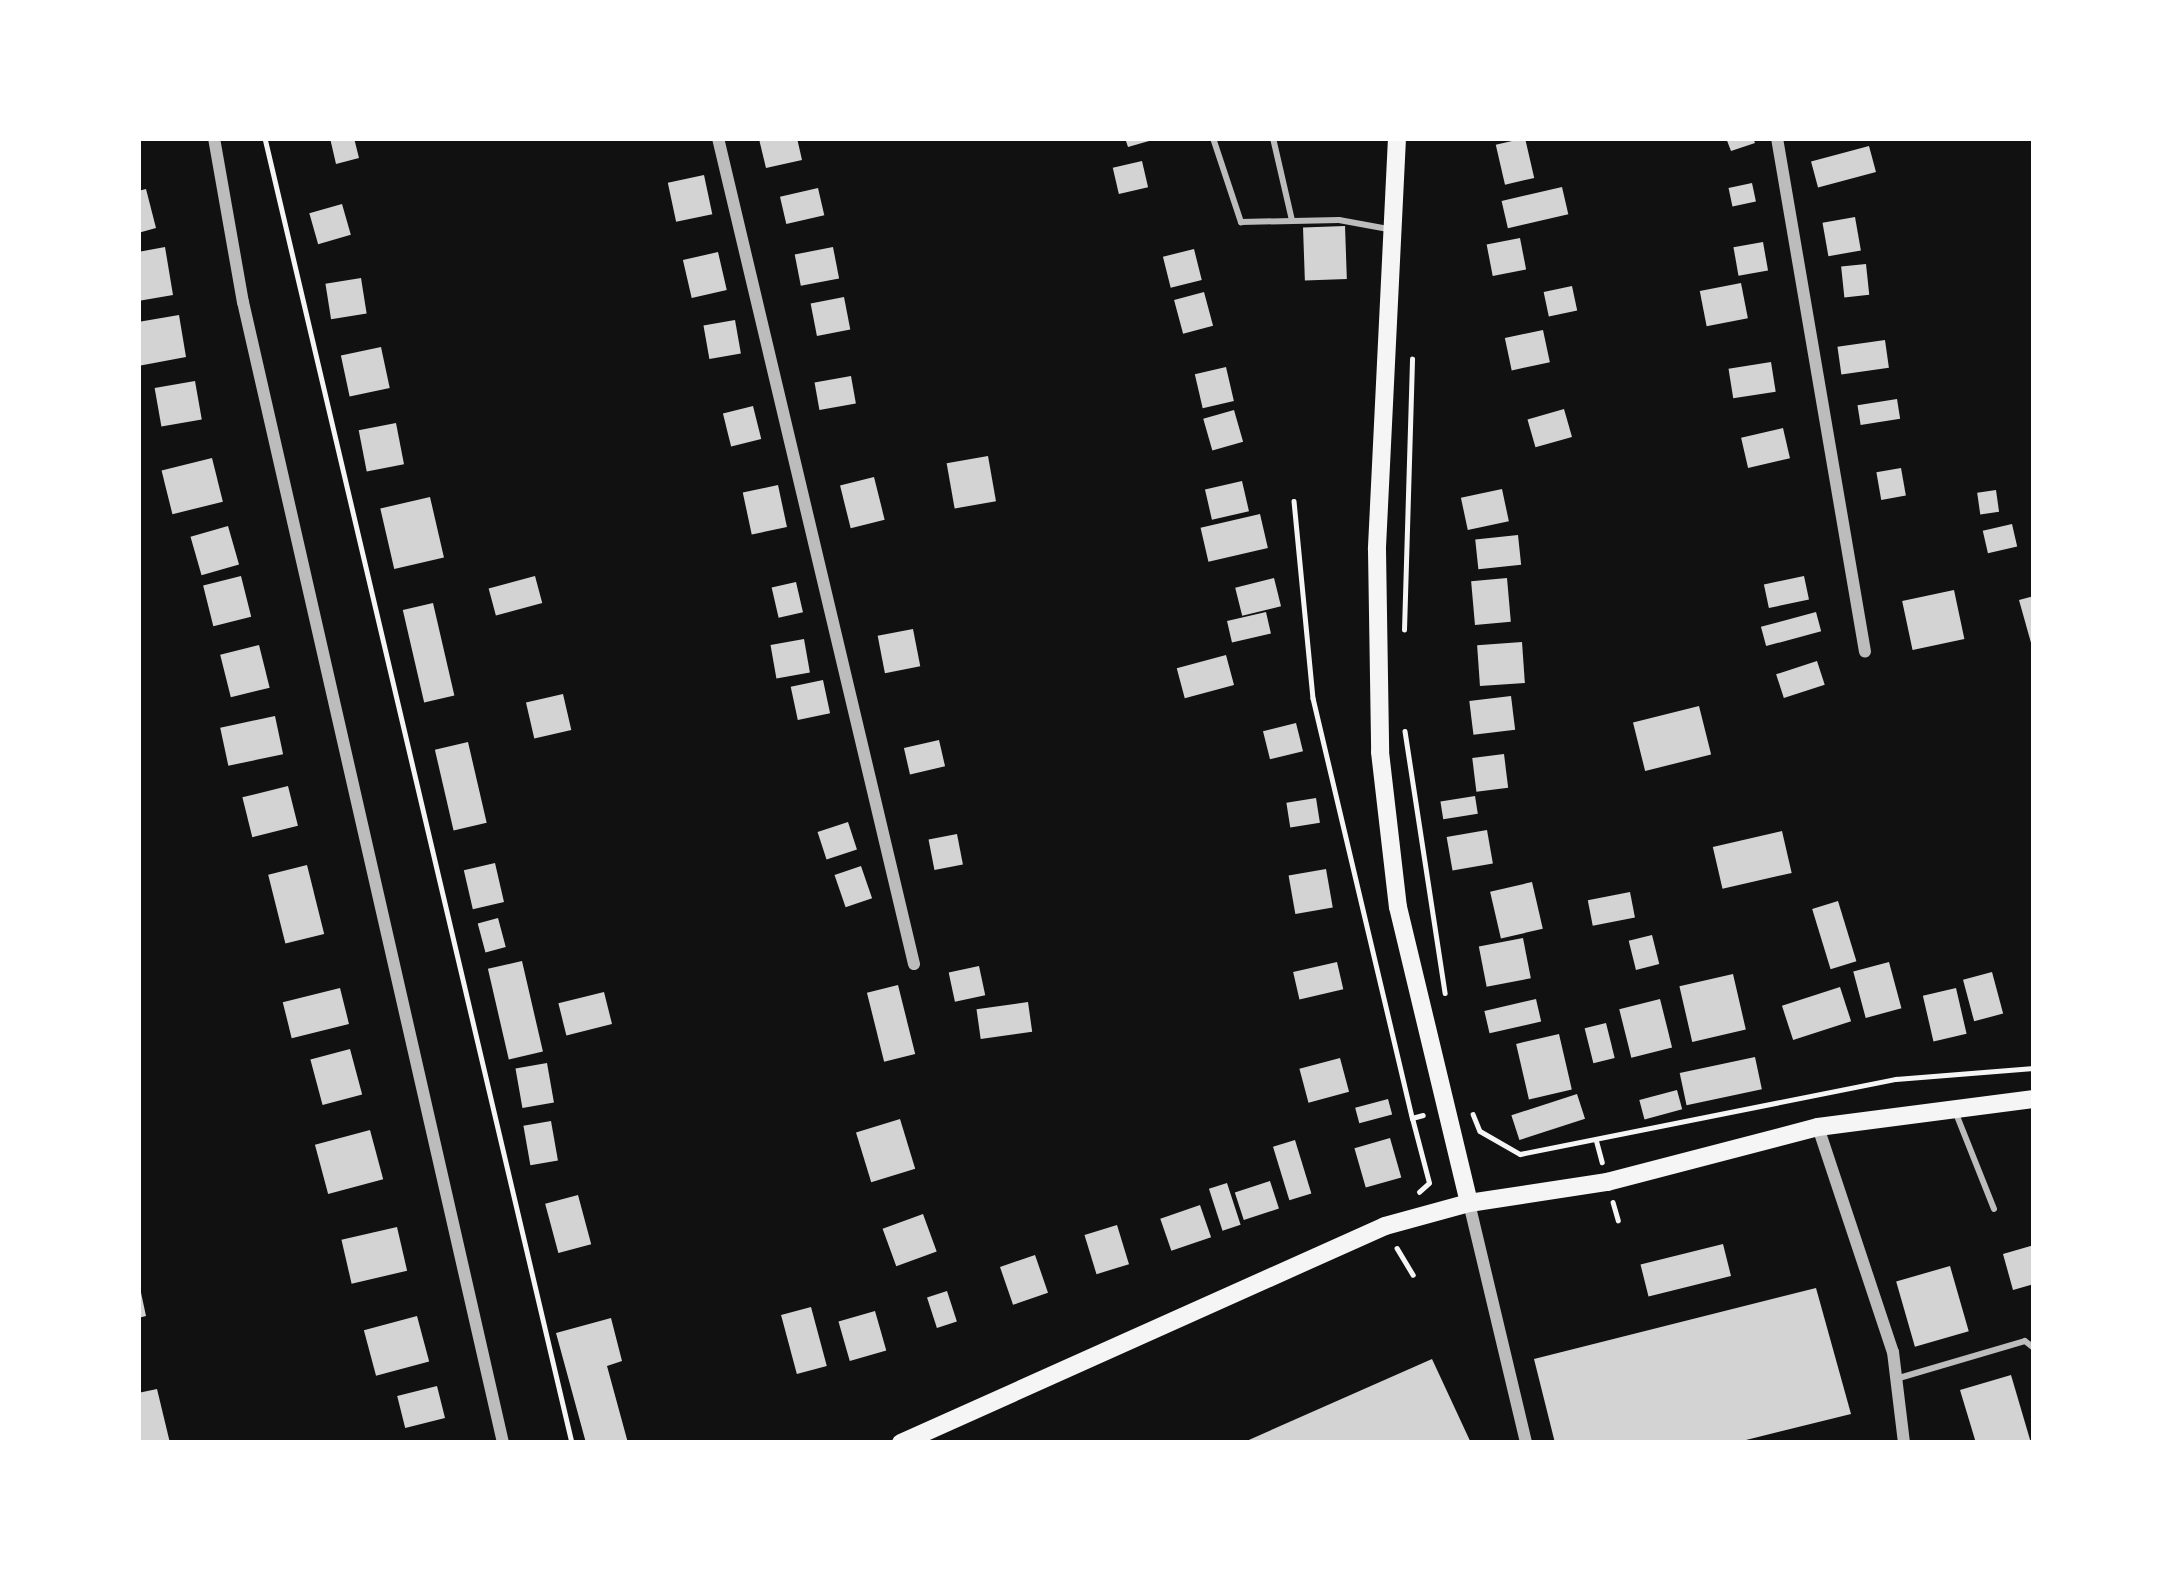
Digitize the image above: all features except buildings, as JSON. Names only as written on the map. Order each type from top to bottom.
[{"type":"main road","points":[[1397,138],[1377,550],[1380,752],[1398,907],[1469,1203]]},
{"type":"main road","points":[[901,1443],[1384,1226],[1469,1203],[1607,1182],[1818,1127],[2034,1099]]},
{"type":"street","points":[[214,138],[248,325],[502,1443]]},
{"type":"street","points":[[718,138],[914,964]]},
{"type":"street","points":[[1777,138],[1865,652]]},
{"type":"street","points":[[1818,1127],[1899,1378],[1904,1443]]},
{"type":"street","points":[[1469,1203],[1526,1443]]},
{"type":"lane","points":[[1214,138],[1241,222],[1292,220],[1392,230]]},
{"type":"lane","points":[[1273,138],[1292,220]]},
{"type":"lane","points":[[1953,1107],[1994,1209]]},
{"type":"lane","points":[[1899,1378],[2025,1341],[2034,1348]]},
{"type":"path","points":[[265,138],[572,1443]]},
{"type":"path","points":[[1404,636],[1412,352]]},
{"type":"path","points":[[1294,502],[1313,698],[1429,1183],[1403,1198]]},
{"type":"path","points":[[1405,728],[1426,904],[1450,1016]]},
{"type":"path","points":[[1412,1118],[1469,1104],[1480,1131],[1520,1154],[1896,1079],[2034,1068]]},
{"type":"path","points":[[1384,1226],[1413,1275]]}]
